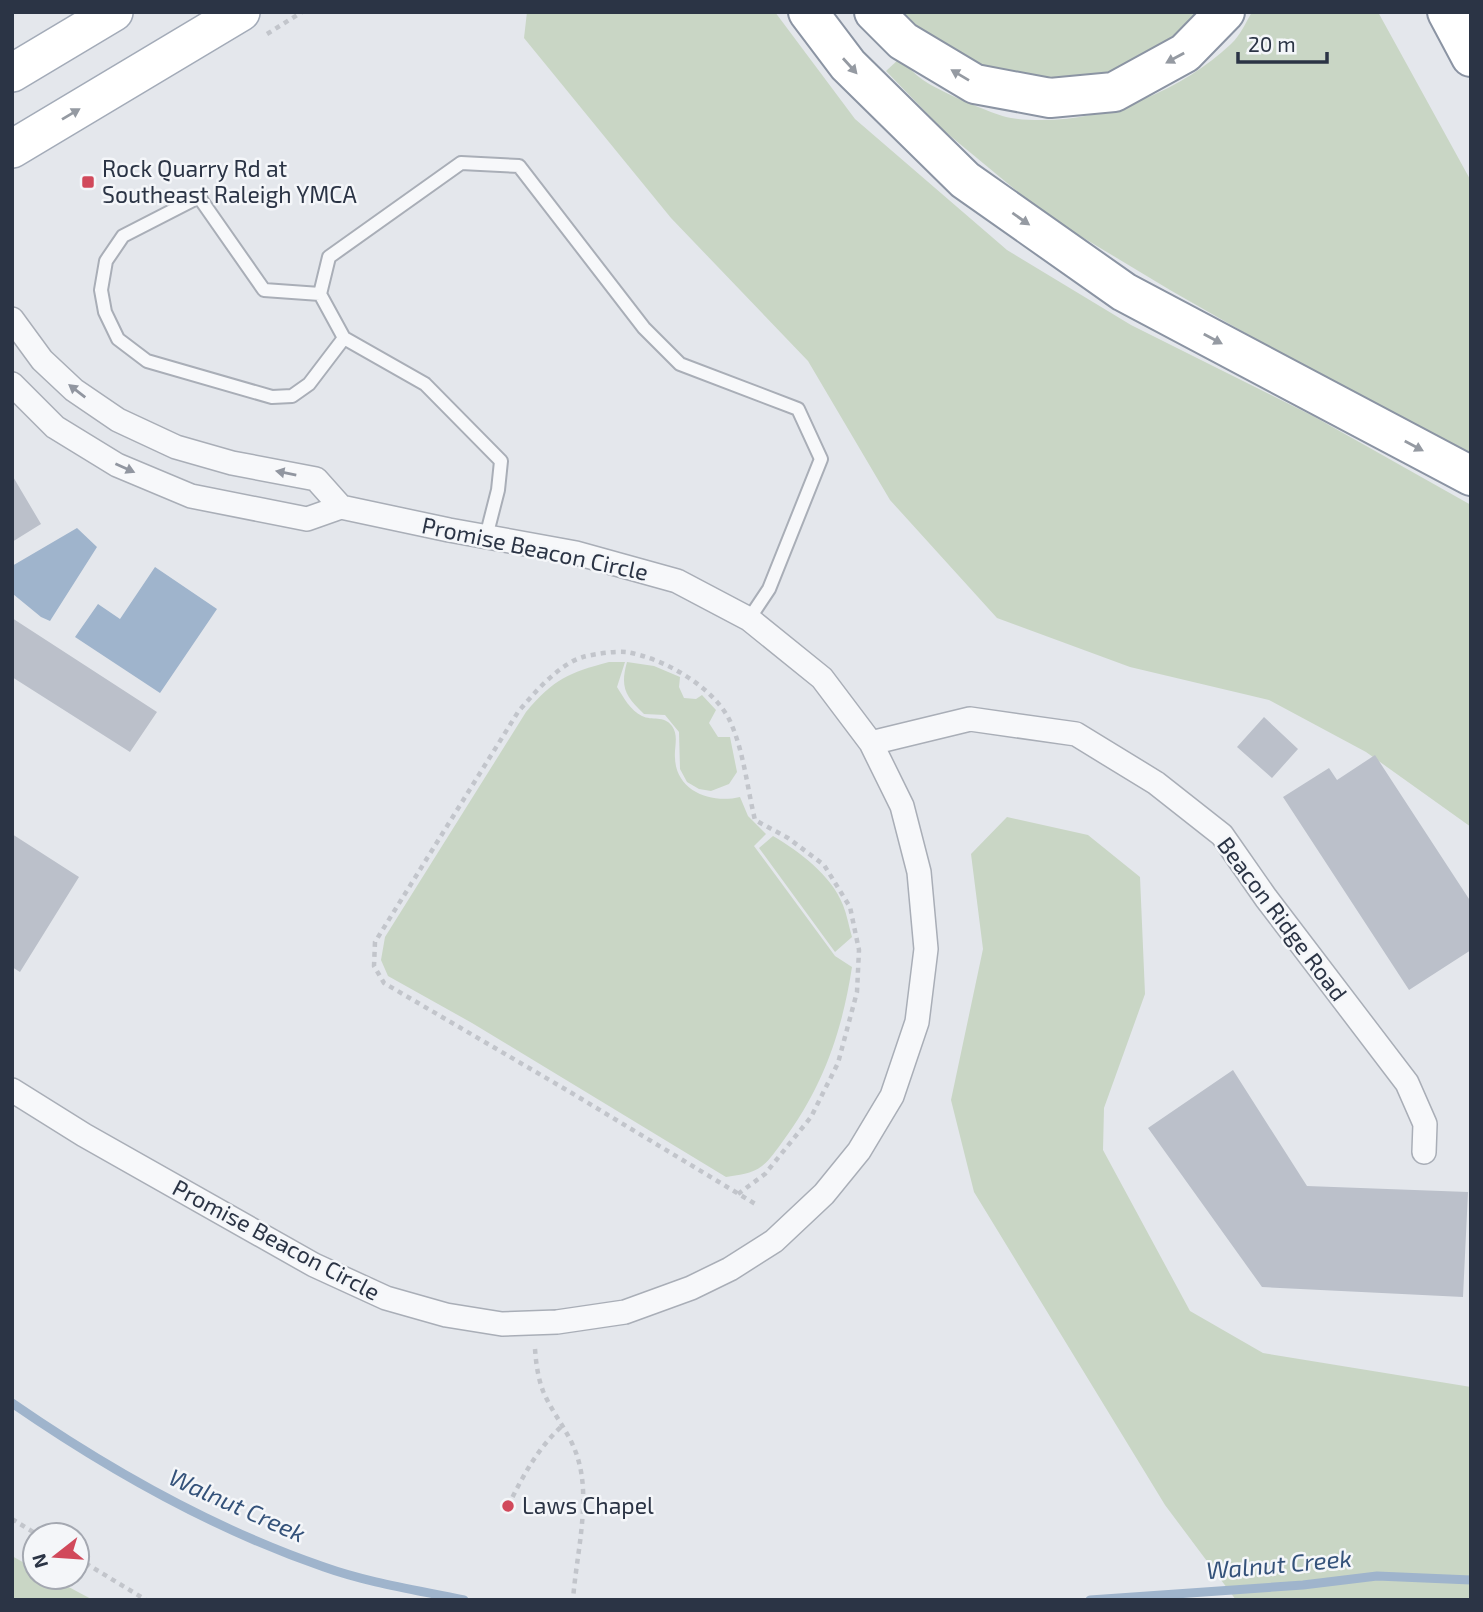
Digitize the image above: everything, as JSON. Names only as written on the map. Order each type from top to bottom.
[{"type":"highway","points":[[808,12],[848,65],[965,180],[1124,292],[1471,476]]},
{"type":"highway","points":[[874,12],[903,41],[975,84],[1050,98],[1114,92],[1185,53],[1225,12]]},
{"type":"highway","points":[[1447,12],[1471,57]]},
{"type":"main road","points":[[12,73],[114,12]]},
{"type":"main road","points":[[12,149],[240,12]]},
{"type":"street","points":[[12,319],[42,360],[74,390],[118,420],[176,447],[232,463],[317,479],[341,507],[307,519],[191,496],[117,465],[55,427],[12,384]]},
{"type":"street","name":"Promise Beacon Circle","points":[[12,1090],[85,1135],[290,1251],[386,1298],[446,1315],[502,1324],[557,1322],[625,1312],[691,1288],[730,1269],[774,1241],[824,1194],[859,1151],[892,1096],[917,1022],[926,949],[919,872],[902,806],[871,743],[822,678],[749,619],[677,581],[576,553],[341,507]]},
{"type":"street","name":"Beacon Ridge Road","points":[[871,743],[970,719],[1076,734],[1156,783],[1222,835],[1266,898],[1407,1083],[1425,1124],[1424,1152]]},
{"type":"lane","points":[[486,537],[498,490],[501,461],[425,384],[344,338],[320,294],[330,257],[461,163],[519,166],[644,328],[680,364],[798,409],[821,459],[769,589],[749,619]]},
{"type":"lane","points":[[320,294],[264,290],[199,197],[123,236],[106,261],[101,290],[105,312],[118,339],[147,361],[272,397],[292,396],[309,384],[344,338]]},
{"type":"path","points":[[738,1194],[765,1174],[811,1117],[838,1063],[857,992],[859,950],[850,907],[824,865],[788,838],[755,820],[742,755],[729,719],[706,691],[668,664],[624,652],[582,657],[543,683],[518,712],[374,942],[374,966],[384,983],[570,1092],[738,1194],[757,1205]]},
{"type":"path","points":[[535,1350],[543,1391],[572,1444],[582,1476],[583,1495],[573,1600]]},
{"type":"path","points":[[508,1506],[529,1464],[546,1441],[562,1426]]},
{"type":"path","points":[[91,1567],[146,1600]]},
{"type":"green space","points":[[527,12],[775,12],[855,119],[1007,250],[1131,325],[1313,416],[1471,505],[1471,827],[1366,752],[1269,700],[1130,667],[997,618],[890,500],[808,361],[671,218],[524,38]]},
{"type":"green space","points":[[894,12],[1201,12],[1171,45],[1134,65],[1080,82],[1013,80],[954,58]]},
{"type":"green space","points":[[1252,12],[1378,12],[1471,181],[1471,462],[1170,290],[1047,216],[943,130],[886,71],[900,58],[930,84],[992,112],[1011,118],[1070,118],[1129,105],[1184,79],[1231,44]]},
{"type":"green space","points":[[609,662],[625,662],[617,687],[631,707],[642,716],[665,720],[672,726],[676,738],[677,769],[688,787],[718,799],[740,797],[748,816],[766,834],[754,846],[835,956],[852,967],[843,1014],[820,1079],[797,1121],[771,1158],[758,1169],[745,1174],[726,1177],[472,1023],[388,976],[381,960],[385,937],[526,712],[545,692],[563,679]]},
{"type":"green space","points":[[627,662],[654,666],[680,677],[679,687],[684,698],[696,699],[702,695],[716,710],[709,723],[718,737],[730,737],[737,772],[729,784],[711,791],[699,789],[687,782],[680,769],[679,732],[665,715],[644,714],[632,702],[624,685]]},
{"type":"green space","points":[[1007,817],[1088,835],[1140,877],[1145,994],[1104,1108],[1103,1150],[1190,1311],[1263,1353],[1471,1387],[1471,1600],[1236,1600],[1165,1505],[974,1192],[951,1100],[983,949],[971,854]]},
{"type":"green space","points":[[773,836],[814,865],[838,894],[852,937],[835,952],[759,848]]},
{"type":"green space","points":[[12,1556],[21,1561],[21,1591],[76,1591],[93,1600],[12,1600]]},
{"type":"water","points":[[77,528],[97,547],[50,621],[13,594],[12,566]]},
{"type":"water","points":[[155,567],[217,609],[160,693],[75,637],[98,604],[120,619]]},
{"type":"building","points":[[12,475],[41,524],[12,542]]},
{"type":"building","points":[[12,618],[157,712],[130,752],[12,677]]},
{"type":"building","points":[[1264,717],[1298,749],[1272,778],[1237,747]]},
{"type":"building","points":[[1375,755],[1471,902],[1471,950],[1409,990],[1283,797],[1329,768],[1337,780]]},
{"type":"building","points":[[12,834],[79,877],[20,972],[12,967]]},
{"type":"building","points":[[1233,1070],[1307,1186],[1468,1192],[1463,1297],[1262,1287],[1148,1128]]},
{"type":"waterway","name":"Walnut Creek","points":[[12,1403],[124,1474],[242,1535],[358,1578],[464,1600]]},
{"type":"waterway","name":"Walnut Creek","points":[[1090,1600],[1303,1585],[1377,1576],[1471,1580]]},
{"type":"place","name":"Rock Quarry Rd at Southeast Raleigh YMCA","points":[[88,182]]},
{"type":"place","name":"Laws Chapel","points":[[508,1506]]}]
